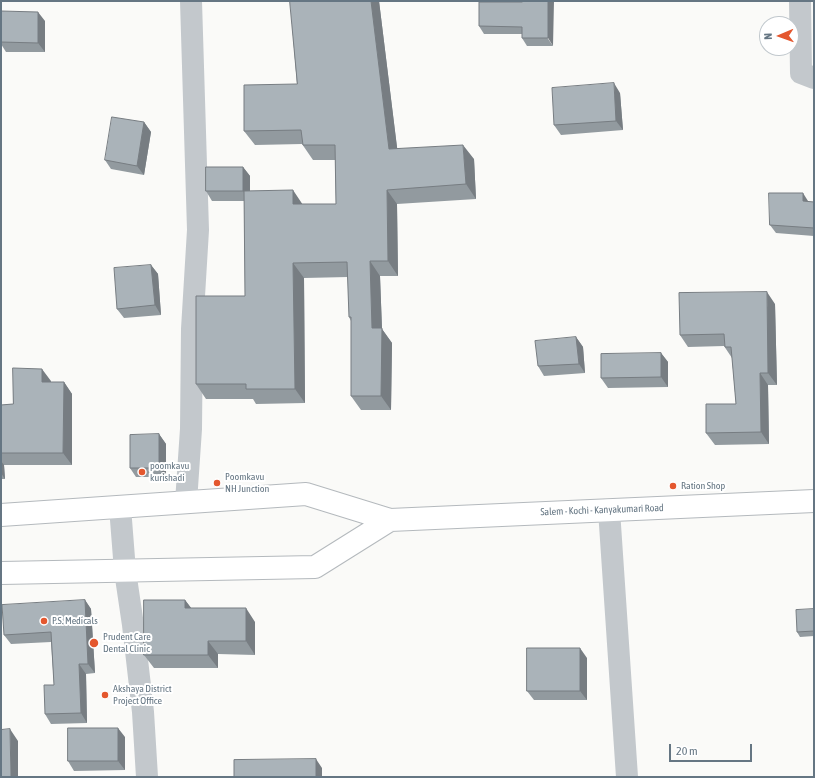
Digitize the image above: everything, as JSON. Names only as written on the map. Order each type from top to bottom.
[{"type":"highway","points":[[1,515],[306,494],[390,520]]},
{"type":"highway","name":"Salem - Kochi - Kanyakumari Road","points":[[390,520],[814,501]]},
{"type":"highway","points":[[1,573],[315,567],[390,520]]},
{"type":"street","points":[[186,502],[191,429],[192,329],[198,230],[191,1]]},
{"type":"street","points":[[800,1],[801,73],[814,78]]},
{"type":"street","points":[[120,507],[125,571],[142,705],[146,777]]},
{"type":"street","points":[[609,510],[627,777]]},
{"type":"building","points":[[290,1],[371,1],[389,149],[463,145],[466,184],[387,190],[388,261],[370,261],[372,328],[382,328],[381,396],[351,396],[351,317],[349,317],[347,262],[293,263],[295,389],[246,389],[246,384],[196,384],[196,296],[245,296],[244,191],[293,190],[293,204],[336,204],[335,145],[303,145],[301,130],[244,131],[244,85],[297,84]]},
{"type":"building","points":[[548,1],[548,38],[522,38],[522,27],[479,26],[479,2]]},
{"type":"building","points":[[1,11],[38,12],[38,43],[1,42]]},
{"type":"building","points":[[614,83],[616,121],[554,125],[552,88]]},
{"type":"building","points":[[112,117],[144,122],[137,166],[105,160]]},
{"type":"building","points":[[206,167],[243,167],[243,191],[206,191]]},
{"type":"building","points":[[769,193],[803,193],[803,201],[814,202],[814,228],[770,225]]},
{"type":"building","points":[[151,265],[155,305],[117,309],[114,268]]},
{"type":"building","points":[[767,292],[768,373],[760,373],[761,432],[706,433],[706,404],[736,404],[731,347],[725,347],[724,334],[680,335],[679,293]]},
{"type":"building","points":[[576,337],[579,364],[538,366],[535,341]]},
{"type":"building","points":[[661,353],[661,377],[601,378],[601,354]]},
{"type":"building","points":[[13,368],[42,369],[42,382],[64,382],[63,453],[1,453],[1,405],[13,404]]},
{"type":"building","points":[[159,434],[159,468],[130,468],[130,435]]},
{"type":"building","points":[[85,600],[88,664],[79,664],[81,713],[45,714],[44,685],[54,685],[51,632],[4,635],[2,605]]},
{"type":"building","points":[[144,600],[185,600],[185,608],[246,608],[246,641],[208,641],[208,655],[144,655]]},
{"type":"building","points":[[814,609],[814,631],[797,632],[796,610]]},
{"type":"building","points":[[527,648],[580,648],[580,691],[527,691]]},
{"type":"building","points":[[68,728],[118,728],[118,761],[68,761]]},
{"type":"building","points":[[10,729],[11,777],[1,777],[1,730]]},
{"type":"building","points":[[316,759],[316,777],[234,777],[234,760]]},
{"type":"place","name":"poomkavu kurishadi","points":[[142,472]]},
{"type":"place","name":"Poomkavu NH Junction","points":[[217,483]]},
{"type":"place","name":"Ration Shop","points":[[673,486]]},
{"type":"place","name":"P.S. Medicals","points":[[44,621]]},
{"type":"place","name":"Prudent Care Dental Clinic","points":[[94,643]]},
{"type":"place","name":"Akshaya District Project Office","points":[[105,695]]}]
